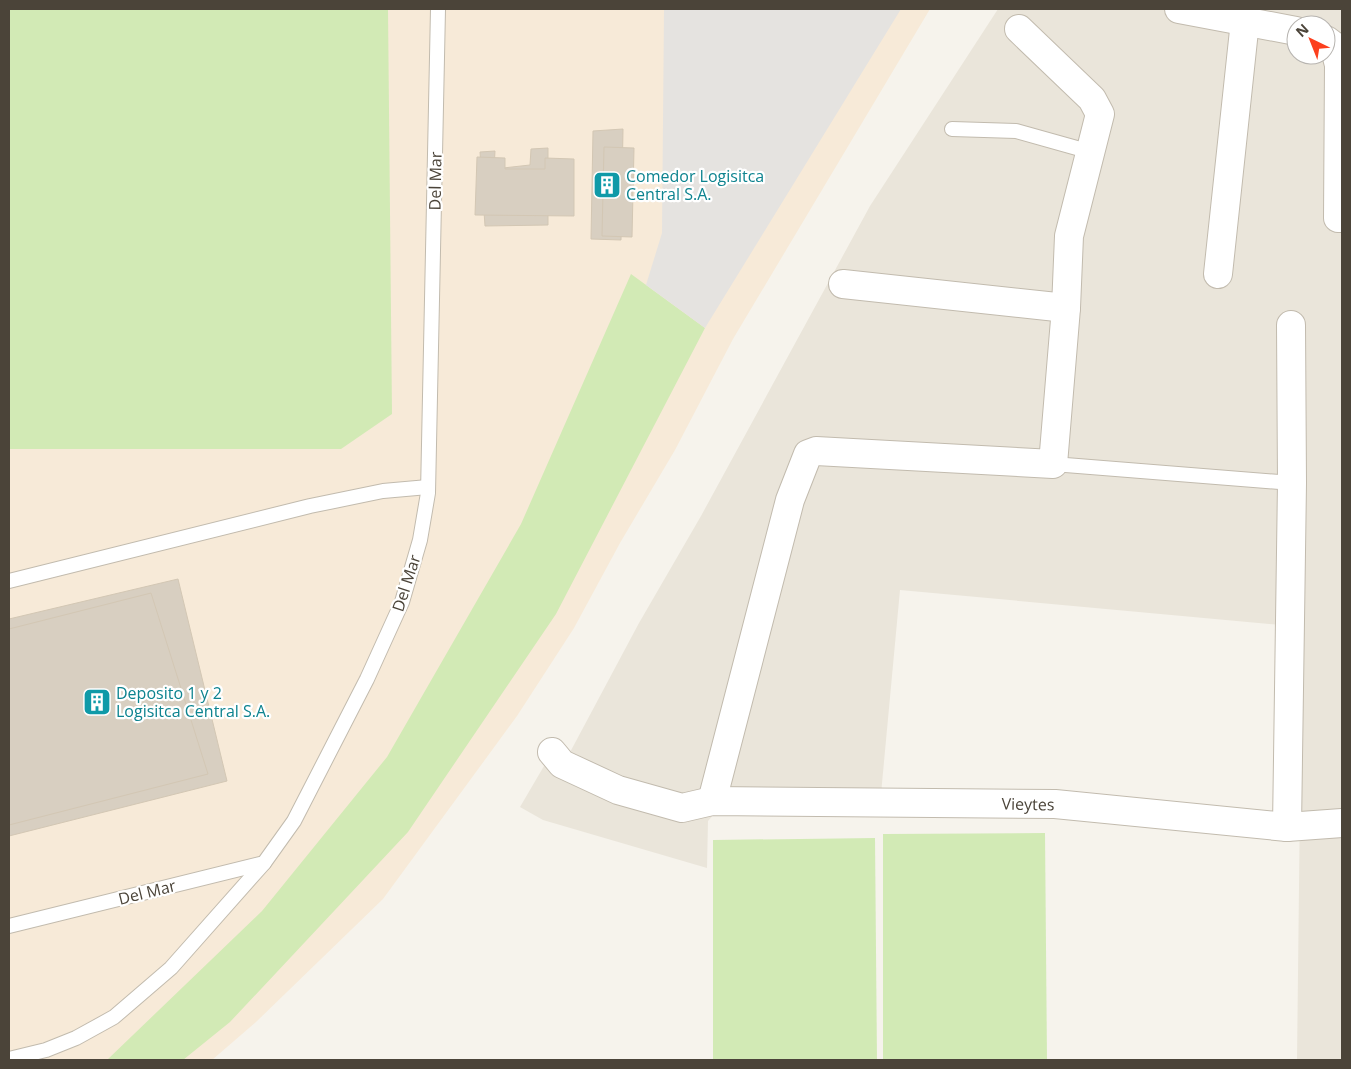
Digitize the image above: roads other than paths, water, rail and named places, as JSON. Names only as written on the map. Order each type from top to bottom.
[{"type":"street","points":[[1179,9],[1286,29]]},
{"type":"street","points":[[1218,274],[1246,21]]},
{"type":"street","points":[[712,801],[790,500],[808,454],[816,451],[1053,464],[1070,236],[1100,114],[1092,99],[1019,29]]},
{"type":"street","points":[[1336,54],[1339,65],[1340,218]]},
{"type":"street","points":[[843,284],[1066,308]]},
{"type":"street","points":[[1287,827],[1292,483],[1291,325]]},
{"type":"street","name":"Vieytes","points":[[552,752],[562,764],[618,790],[682,808],[712,801],[1055,804],[1287,827],[1342,823]]},
{"type":"lane","name":"Del Mar","points":[[9,926],[264,863],[294,821],[367,679],[402,602],[420,540],[428,493],[438,9]]},
{"type":"lane","points":[[952,129],[1016,131],[1091,152]]},
{"type":"lane","points":[[1053,464],[1292,483]]},
{"type":"lane","points":[[9,581],[310,506],[383,491],[428,487]]},
{"type":"lane","points":[[9,1059],[46,1050],[76,1038],[114,1017],[171,968],[264,863]]},
{"type":"place","name":"Comedor Logisitca Central S.A.","points":[[607,185]]},
{"type":"place","name":"Deposito 1 y 2 Logisitca Central S.A.","points":[[97,702]]}]
